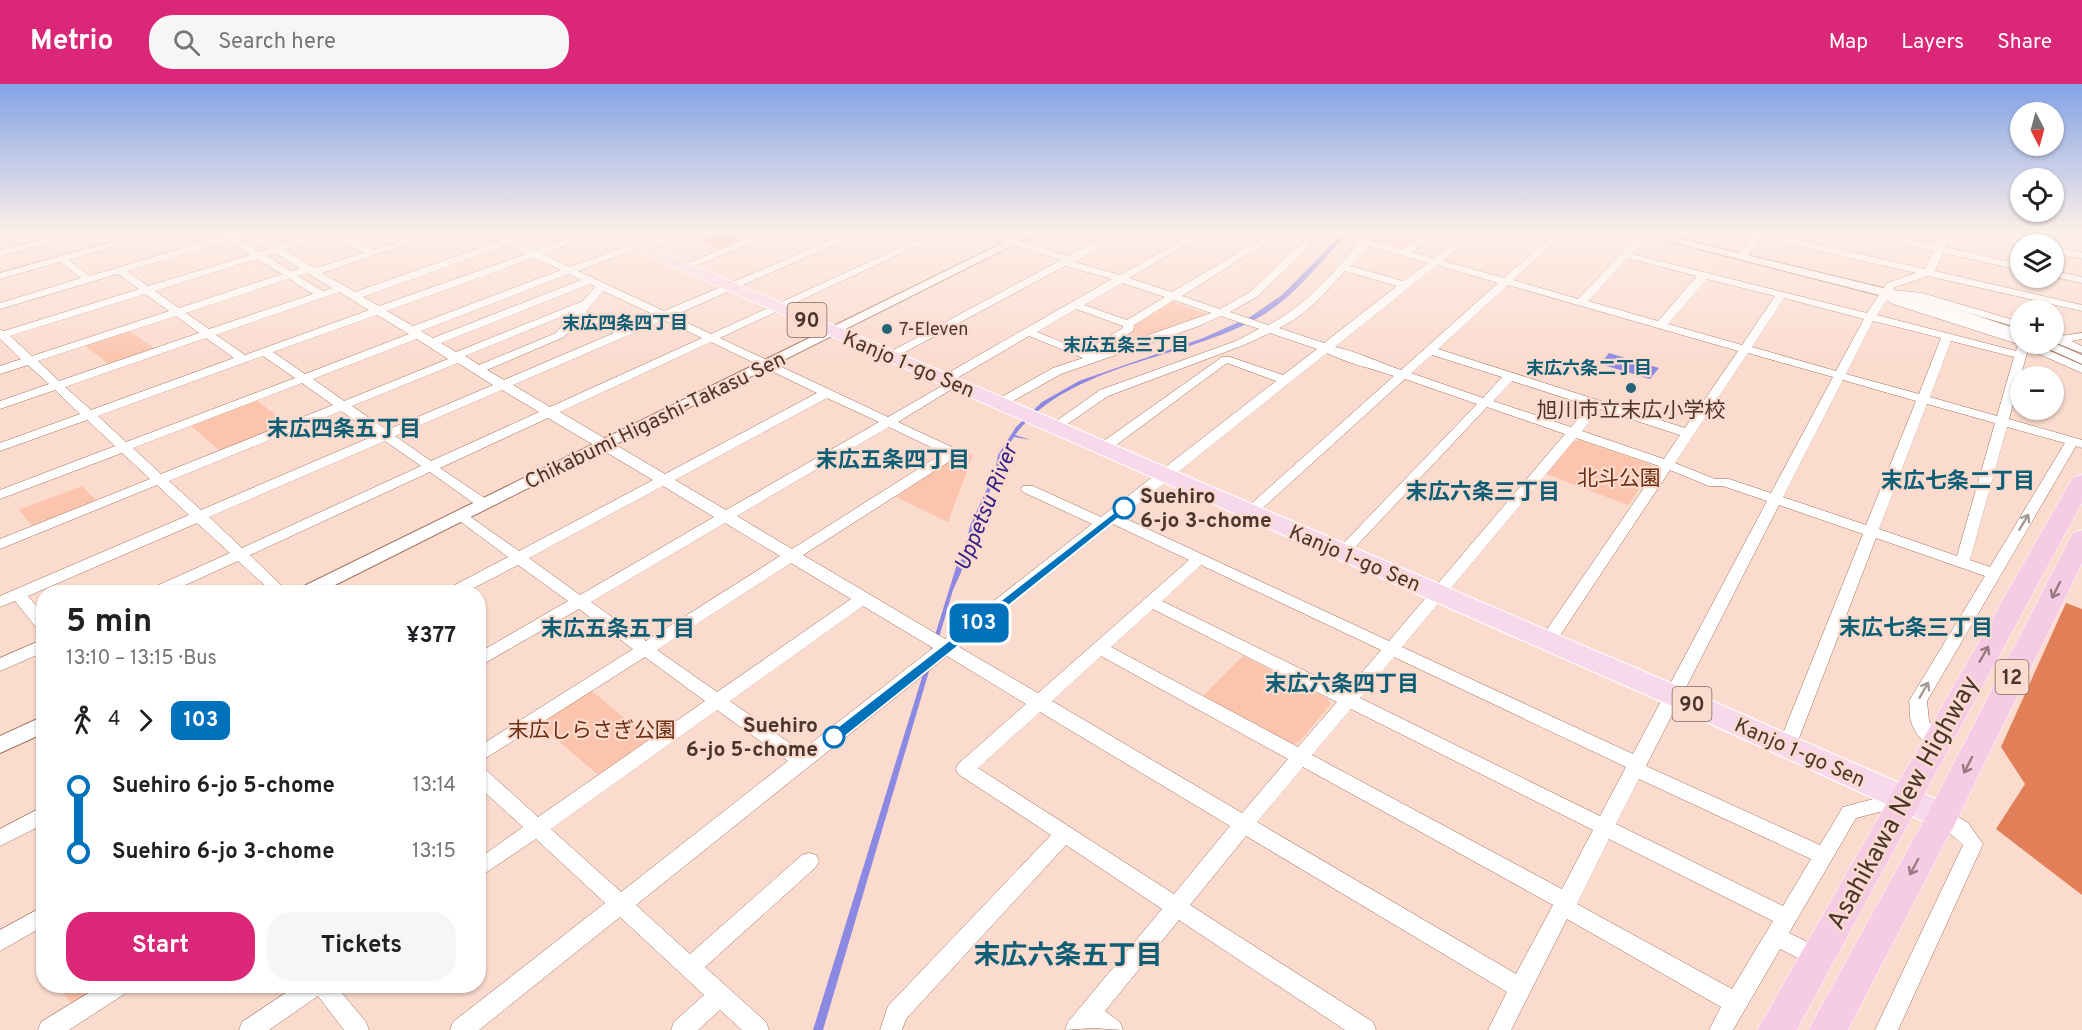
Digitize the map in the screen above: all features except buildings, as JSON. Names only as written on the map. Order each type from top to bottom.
[{"type":"highway","name":"Asahikawa New Highway","points":[[1776,1030],[1907,798],[1935,741],[2082,482]]},
{"type":"highway","name":"Asahikawa New Highway","points":[[1827,1030],[1943,816],[2082,538]]},
{"type":"main road","name":"Kanjo 1-go Sen","points":[[702,275],[1675,696],[1943,816]]},
{"type":"street","points":[[83,275],[88,279]]},
{"type":"street","points":[[0,306],[101,275]]},
{"type":"street","points":[[126,275],[243,359]]},
{"type":"street","points":[[1,335],[194,275]]},
{"type":"street","points":[[0,370],[288,275]]},
{"type":"street","points":[[293,275],[322,295]]},
{"type":"street","points":[[318,275],[603,446],[915,628],[1037,703],[1521,988]]},
{"type":"street","points":[[354,296],[414,275]]},
{"type":"street","points":[[0,447],[475,275]]},
{"type":"street","points":[[0,495],[304,379],[557,275]]},
{"type":"street","points":[[486,751],[953,453],[580,275]]},
{"type":"street","points":[[39,585],[759,275]]},
{"type":"street","points":[[174,585],[848,275]]},
{"type":"street","name":"Chikabumi Higashi-Takasu Sen","points":[[321,585],[945,275]]},
{"type":"street","points":[[890,356],[1039,275]]},
{"type":"street","points":[[1112,275],[1326,348],[1353,361],[1366,362],[1575,432],[1714,483],[1724,482],[1992,573]]},
{"type":"street","points":[[486,656],[888,422],[1028,332],[1126,275]]},
{"type":"street","points":[[1128,324],[1208,275]]},
{"type":"street","points":[[1007,406],[1057,371],[1089,357],[1224,314],[1254,294],[1273,275]]},
{"type":"street","points":[[1050,425],[1104,393],[1212,354],[1266,328],[1311,303],[1336,275]]},
{"type":"street","points":[[1371,275],[1405,285]]},
{"type":"street","points":[[461,1030],[886,696],[954,653],[970,630],[1418,275]]},
{"type":"street","points":[[1486,275],[2078,442],[1992,573],[1918,701],[1920,722],[1935,741]]},
{"type":"street","points":[[1250,513],[1513,275]]},
{"type":"street","points":[[1581,302],[1607,275]]},
{"type":"street","points":[[1661,325],[1703,275]]},
{"type":"street","points":[[1708,275],[1947,337],[2010,344]]},
{"type":"street","points":[[1813,275],[1964,314],[2010,330]]},
{"type":"street","points":[[1499,1030],[1675,696],[1870,317],[1891,285],[1920,275]]},
{"type":"street","points":[[1942,275],[2082,308]]},
{"type":"street","points":[[2064,276],[2082,280]]},
{"type":"street","points":[[476,370],[560,335],[588,302],[596,283]]},
{"type":"street","points":[[431,343],[596,283]]},
{"type":"street","points":[[0,405],[341,288]]},
{"type":"street","points":[[1884,293],[1922,296],[2010,322]]},
{"type":"street","points":[[1884,293],[1897,302],[2010,341]]},
{"type":"street","points":[[1548,642],[1782,294]]},
{"type":"street","points":[[0,544],[343,406],[588,302]]},
{"type":"street","points":[[1074,305],[1128,324]]},
{"type":"street","points":[[580,312],[623,333]]},
{"type":"street","points":[[1089,357],[1129,329],[1128,324]]},
{"type":"street","points":[[1028,332],[1089,357]]},
{"type":"street","points":[[1,335],[90,414],[273,585]]},
{"type":"street","points":[[2064,339],[2082,336]]},
{"type":"street","points":[[1787,746],[1947,337]]},
{"type":"street","points":[[2064,344],[2082,350]]},
{"type":"street","points":[[2064,348],[2082,360]]},
{"type":"street","points":[[1429,350],[1687,434]]},
{"type":"street","points":[[264,351],[484,504]]},
{"type":"street","points":[[1212,354],[1285,380]]},
{"type":"street","points":[[1962,563],[2021,354]]},
{"type":"street","points":[[2044,354],[2082,369]]},
{"type":"street","points":[[1103,448],[1226,359]]},
{"type":"street","points":[[1342,553],[1510,376]]},
{"type":"street","points":[[468,585],[828,392]]},
{"type":"street","points":[[1112,1030],[1083,1022],[1243,825],[1393,650],[1597,405]]},
{"type":"street","points":[[1028,489],[1199,559],[1825,856]]},
{"type":"street","points":[[460,516],[802,762]]},
{"type":"street","points":[[1199,559],[965,769],[1365,1030]]},
{"type":"street","points":[[0,602],[36,586]]},
{"type":"street","points":[[18,594],[36,616]]},
{"type":"street","points":[[486,864],[863,598]]},
{"type":"street","points":[[1151,602],[1604,828],[1781,928],[1816,957]]},
{"type":"street","points":[[1099,648],[1566,904],[1736,1003]]},
{"type":"street","points":[[0,665],[36,649]]},
{"type":"street","points":[[0,746],[36,728]]},
{"type":"street","points":[[486,781],[758,1030]]},
{"type":"street","points":[[1720,1030],[1850,812],[1907,798]]},
{"type":"street","points":[[1886,1030],[1974,844],[1961,829],[1943,816]]},
{"type":"street","points":[[0,838],[36,818]]},
{"type":"street","points":[[891,1030],[896,1013],[1063,835]]},
{"type":"street","points":[[690,966],[809,861]]},
{"type":"street","points":[[0,941],[36,920]]},
{"type":"street","points":[[49,1030],[107,993]]},
{"type":"street","points":[[250,1030],[304,993]]},
{"type":"street","points":[[329,993],[358,1030]]},
{"type":"street","points":[[682,1030],[720,996]]},
{"type":"green space","points":[[1170,301],[1210,315],[1096,355],[1093,354],[1134,331],[1135,322]]},
{"type":"green space","points":[[128,330],[155,349],[110,365],[84,345]]},
{"type":"green space","points":[[256,400],[288,424],[220,451],[190,425]]},
{"type":"green space","name":"北斗公園","points":[[1579,440],[1652,465],[1654,469],[1628,505],[1546,474],[1573,441]]},
{"type":"green space","points":[[963,452],[973,455],[948,522],[896,497]]},
{"type":"green space","points":[[82,486],[97,501],[33,527],[19,510]]},
{"type":"green space","points":[[1243,656],[1328,699],[1331,704],[1299,742],[1290,745],[1202,697]]},
{"type":"green space","name":"末広しらさぎ公園","points":[[592,691],[650,739],[598,775],[539,724]]},
{"type":"green space","points":[[63,993],[92,993],[72,1005]]},
{"type":"shaded area","points":[[1302,275],[1310,275],[1284,300],[1258,318],[1196,344],[1096,377],[1065,392],[1038,411],[1015,435],[1031,440],[1014,437],[1006,449],[972,538],[968,557],[953,590],[823,1030],[813,1030],[957,564],[962,559],[970,526],[995,471],[998,455],[1016,427],[1042,402],[1079,381],[1203,338],[1250,317],[1282,295]]},
{"type":"shaded area","points":[[1609,353],[1659,368],[1650,379],[1600,364]]},
{"type":"shaded area","points":[[2066,603],[2082,609],[2082,895],[1996,829],[2025,784],[2001,747]]},
{"type":"bus line","name":"103","points":[[834,737],[1124,508]]},
{"type":"place","name":"7-Eleven","points":[[887,329]]},
{"type":"place","name":"旭川市立末広小学校","points":[[1631,388]]},
{"type":"place","name":"Suehiro 6-jo 3-chome","points":[[1124,508]]},
{"type":"place","name":"Suehiro 6-jo 5-chome","points":[[834,737]]},
{"type":"district","name":"末広四条四丁目","points":[[625,323]]},
{"type":"district","name":"末広五条三丁目","points":[[1126,345]]},
{"type":"district","name":"末広六条二丁目","points":[[1589,368]]},
{"type":"district","name":"末広四条五丁目","points":[[344,428]]},
{"type":"district","name":"末広五条四丁目","points":[[893,459]]},
{"type":"district","name":"末広七条二丁目","points":[[1958,480]]},
{"type":"district","name":"末広六条三丁目","points":[[1483,491]]},
{"type":"district","name":"末広七条三丁目","points":[[1916,627]]},
{"type":"district","name":"末広五条五丁目","points":[[618,628]]},
{"type":"district","name":"末広六条四丁目","points":[[1342,683]]},
{"type":"district","name":"末広六条五丁目","points":[[1068,955]]},
{"type":"water label","name":"Uppetsu River","points":[[985,507]]}]
